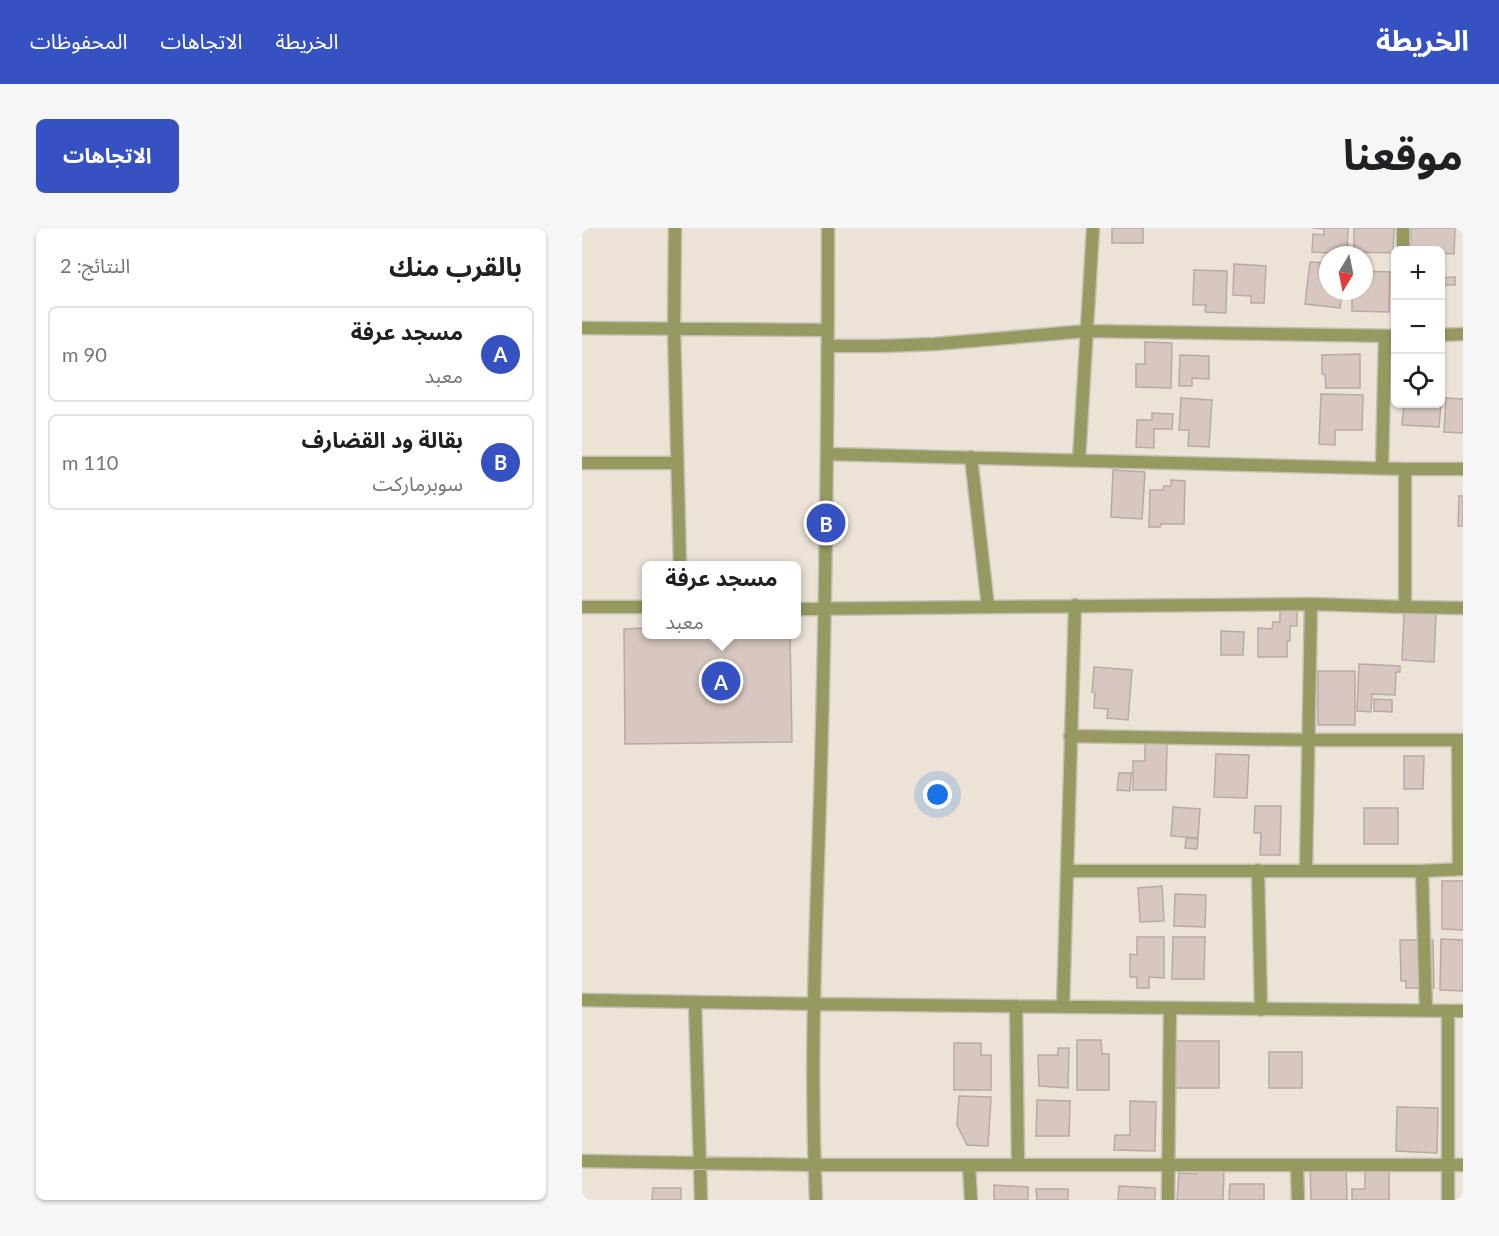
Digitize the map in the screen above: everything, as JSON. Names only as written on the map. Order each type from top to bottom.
[{"type":"street","points":[[675,228],[674,328],[680,561]]},
{"type":"street","points":[[816,1200],[814,1004],[825,609],[828,228]]},
{"type":"street","points":[[1079,460],[1093,228]]},
{"type":"street","points":[[1403,228],[1403,246]]},
{"type":"street","points":[[582,328],[828,330]]},
{"type":"street","points":[[828,346],[935,344],[1087,331],[1390,336],[1382,468]]},
{"type":"street","points":[[1445,335],[1463,334]]},
{"type":"street","points":[[827,454],[1463,469]]},
{"type":"street","points":[[971,457],[988,608]]},
{"type":"street","points":[[582,463],[676,463]]},
{"type":"street","points":[[1405,469],[1405,607]]},
{"type":"street","points":[[801,609],[1311,604],[1463,608]]},
{"type":"street","points":[[1306,870],[1311,604]]},
{"type":"street","points":[[1063,1007],[1069,871],[1070,736],[1075,605]]},
{"type":"street","points":[[582,607],[642,607]]},
{"type":"street","points":[[1069,871],[1422,871],[1461,869],[1460,740],[1070,736]]},
{"type":"street","points":[[1258,870],[1261,1010]]},
{"type":"street","points":[[1422,871],[1426,1011]]},
{"type":"street","points":[[582,1000],[1463,1011]]},
{"type":"street","points":[[695,1002],[700,1200]]},
{"type":"street","points":[[1016,1006],[1018,1165]]},
{"type":"street","points":[[1168,1200],[1170,1008]]},
{"type":"street","points":[[1448,1011],[1448,1200]]},
{"type":"street","points":[[582,1161],[814,1165],[1463,1165]]},
{"type":"street","points":[[969,1165],[970,1200]]},
{"type":"street","points":[[1298,1165],[1298,1200]]},
{"type":"building","points":[[1112,228],[1143,228],[1143,243],[1112,243]]},
{"type":"building","points":[[1313,228],[1348,228],[1347,246],[1319,246],[1319,252],[1312,252],[1313,234],[1324,235],[1324,229]]},
{"type":"building","points":[[1354,228],[1394,228],[1391,253],[1373,252],[1373,246],[1354,246]]},
{"type":"building","points":[[1411,228],[1455,228],[1454,254],[1445,253],[1445,246],[1410,246]]},
{"type":"building","points":[[1310,262],[1319,262],[1319,300],[1341,300],[1340,308],[1305,304]]},
{"type":"building","points":[[1234,264],[1266,266],[1264,303],[1251,303],[1251,296],[1233,295]]},
{"type":"building","points":[[1194,270],[1227,271],[1226,313],[1205,312],[1206,305],[1193,305]]},
{"type":"building","points":[[1373,271],[1390,272],[1389,312],[1352,311],[1352,300],[1373,300]]},
{"type":"building","points":[[1455,277],[1455,285],[1445,285],[1445,278]]},
{"type":"building","points":[[1145,342],[1172,343],[1171,388],[1136,387],[1136,364],[1145,364]]},
{"type":"building","points":[[1360,354],[1360,388],[1326,388],[1325,375],[1322,374],[1322,355]]},
{"type":"building","points":[[1180,355],[1209,356],[1209,379],[1192,378],[1192,386],[1179,386]]},
{"type":"building","points":[[1321,394],[1363,395],[1362,430],[1335,430],[1335,445],[1319,444]]},
{"type":"building","points":[[1181,398],[1212,400],[1209,447],[1188,446],[1189,430],[1179,430]]},
{"type":"building","points":[[1446,398],[1463,399],[1463,433],[1444,432]]},
{"type":"building","points":[[1404,408],[1441,408],[1439,427],[1402,425]]},
{"type":"building","points":[[1152,413],[1173,414],[1172,429],[1154,429],[1154,448],[1136,447],[1137,420],[1152,420]]},
{"type":"building","points":[[1113,470],[1145,472],[1142,519],[1111,517]]},
{"type":"building","points":[[1171,480],[1185,481],[1184,524],[1161,524],[1160,527],[1149,527],[1150,490],[1163,490],[1164,486],[1171,486]]},
{"type":"building","points":[[1459,496],[1463,496],[1463,526],[1458,526]]},
{"type":"building","points":[[1280,610],[1297,610],[1297,626],[1290,626],[1287,657],[1258,657],[1258,628],[1272,629],[1273,622],[1280,622]]},
{"type":"building","points":[[1404,612],[1436,614],[1434,662],[1402,660]]},
{"type":"building","points":[[642,628],[642,639],[790,639],[792,742],[625,744],[624,629]]},
{"type":"building","points":[[1221,631],[1244,632],[1243,655],[1221,655]]},
{"type":"building","points":[[1359,664],[1400,666],[1400,672],[1396,672],[1395,695],[1372,694],[1371,712],[1357,711]]},
{"type":"building","points":[[1094,667],[1132,670],[1128,720],[1107,718],[1108,709],[1094,708],[1095,693],[1092,692]]},
{"type":"building","points":[[1318,671],[1355,671],[1355,725],[1318,725]]},
{"type":"building","points":[[1374,699],[1392,700],[1392,712],[1374,711]]},
{"type":"building","points":[[1145,742],[1167,742],[1166,790],[1133,790],[1133,761],[1145,761]]},
{"type":"building","points":[[1216,754],[1249,755],[1247,798],[1214,797]]},
{"type":"building","points":[[1404,756],[1424,756],[1423,789],[1404,789]]},
{"type":"building","points":[[1119,773],[1131,773],[1130,791],[1117,790]]},
{"type":"building","points":[[1255,806],[1281,806],[1280,855],[1260,855],[1261,833],[1254,833]]},
{"type":"building","points":[[1173,807],[1200,809],[1198,838],[1171,836]]},
{"type":"building","points":[[1364,808],[1398,808],[1398,844],[1364,844]]},
{"type":"building","points":[[1186,838],[1198,839],[1197,849],[1185,848]]},
{"type":"building","points":[[1442,881],[1463,881],[1463,930],[1442,929]]},
{"type":"building","points":[[1162,886],[1164,921],[1140,922],[1138,888]]},
{"type":"building","points":[[1175,894],[1206,895],[1205,927],[1174,926]]},
{"type":"building","points":[[1137,937],[1164,937],[1164,978],[1149,977],[1149,988],[1137,988],[1137,977],[1130,977],[1130,954],[1137,955]]},
{"type":"building","points":[[1173,937],[1205,937],[1204,979],[1172,979]]},
{"type":"building","points":[[1441,939],[1463,940],[1463,991],[1440,990]]},
{"type":"building","points":[[1400,940],[1433,940],[1434,988],[1406,988],[1406,981],[1401,981]]},
{"type":"building","points":[[1077,1040],[1101,1040],[1102,1054],[1109,1054],[1109,1090],[1077,1090]]},
{"type":"building","points":[[1176,1041],[1219,1041],[1219,1088],[1176,1088]]},
{"type":"building","points":[[954,1043],[981,1043],[981,1055],[991,1055],[991,1090],[954,1090]]},
{"type":"building","points":[[1058,1048],[1069,1048],[1068,1088],[1039,1086],[1038,1055],[1058,1055]]},
{"type":"building","points":[[1269,1052],[1302,1052],[1302,1088],[1269,1088]]},
{"type":"building","points":[[959,1096],[991,1097],[988,1146],[967,1145],[957,1125]]},
{"type":"building","points":[[1037,1100],[1070,1101],[1069,1136],[1036,1136]]},
{"type":"building","points":[[1130,1101],[1156,1102],[1155,1151],[1114,1150],[1115,1135],[1130,1135]]},
{"type":"building","points":[[1397,1107],[1438,1108],[1437,1153],[1396,1151]]},
{"type":"building","points":[[1310,1162],[1346,1167],[1347,1200],[1311,1200]]},
{"type":"building","points":[[1196,1168],[1224,1170],[1223,1200],[1177,1200],[1179,1173],[1196,1174]]},
{"type":"building","points":[[1365,1168],[1389,1168],[1389,1200],[1352,1200],[1352,1189],[1365,1189]]},
{"type":"building","points":[[1230,1184],[1264,1184],[1264,1200],[1229,1200]]},
{"type":"building","points":[[994,1185],[1028,1187],[1028,1200],[994,1200]]},
{"type":"building","points":[[1119,1186],[1155,1188],[1155,1200],[1118,1200]]},
{"type":"building","points":[[653,1188],[681,1188],[681,1200],[652,1200]]},
{"type":"building","points":[[1036,1189],[1068,1189],[1068,1200],[1037,1200]]},
{"type":"place","name":"بقالة ود القضارف","points":[[826,523]]},
{"type":"place","name":"مسجد عرفة","points":[[721,681]]}]
